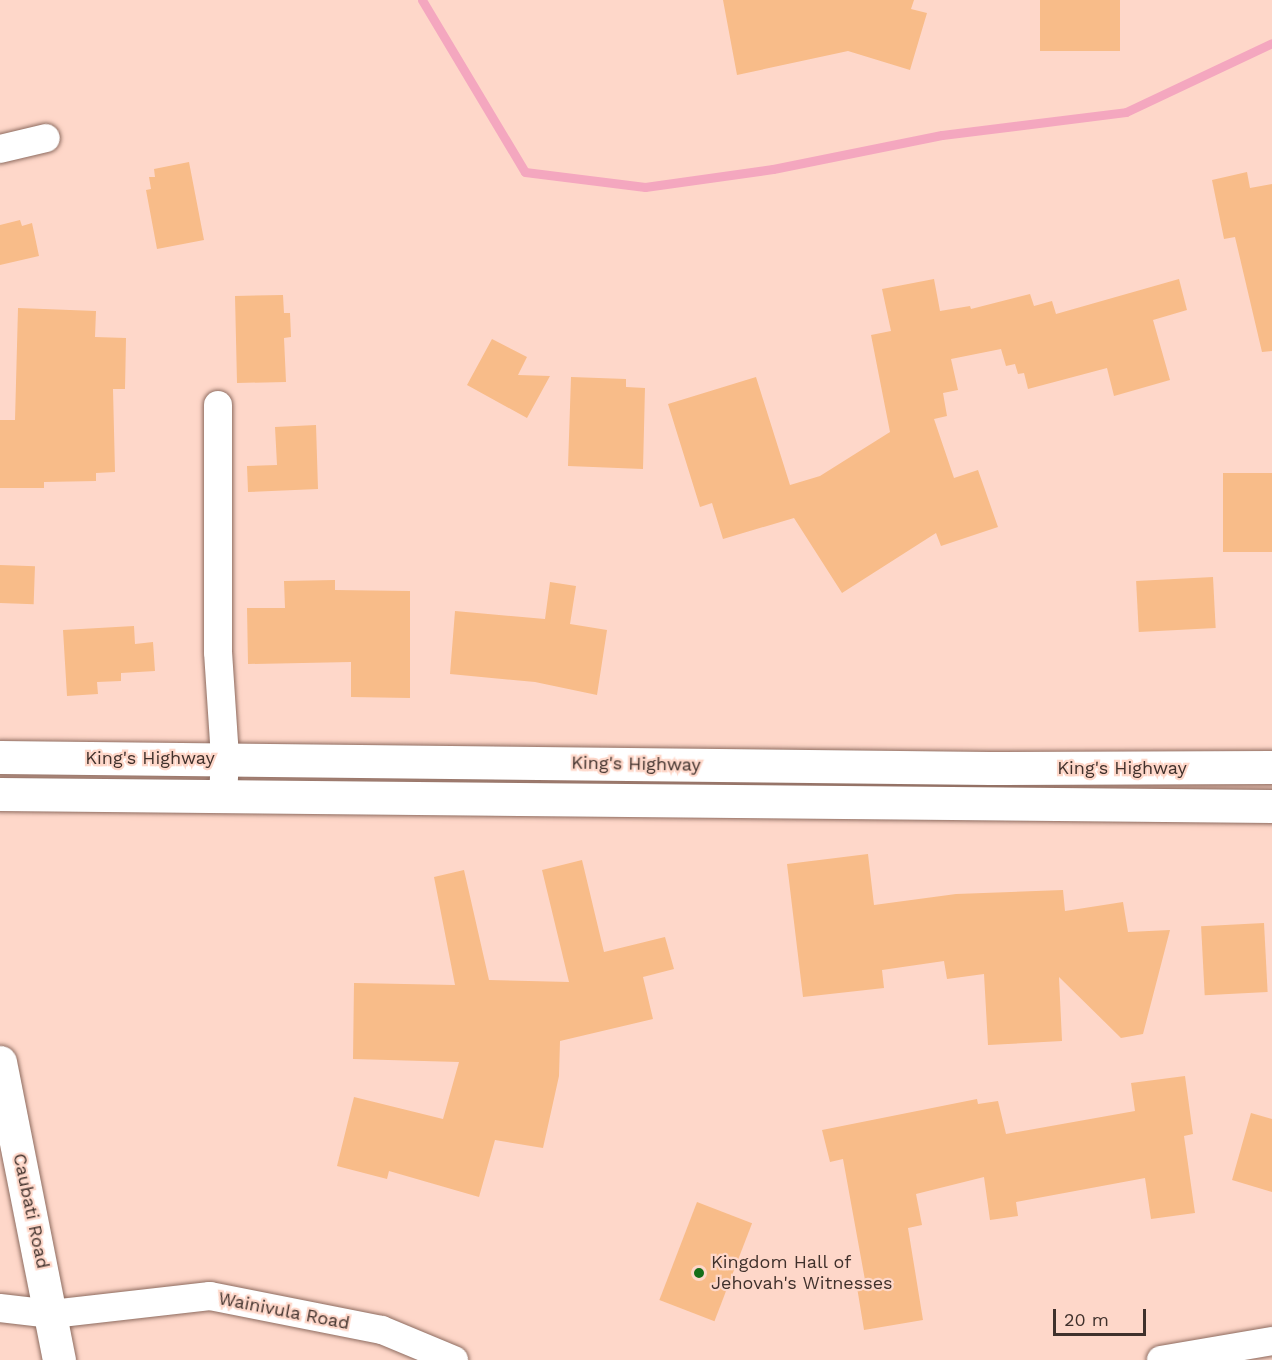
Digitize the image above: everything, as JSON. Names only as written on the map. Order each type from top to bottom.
[{"type":"main road","name":"King's Highway","points":[[0,757],[990,768],[1272,767]]},
{"type":"main road","name":"King's Highway","points":[[0,794],[1272,806]]},
{"type":"main road","name":"Caubati Road","points":[[0,1062],[52,1314],[59,1360]]},
{"type":"street","points":[[0,149],[46,138]]},
{"type":"street","points":[[218,405],[218,652],[225,758],[223,795]]},
{"type":"street","name":"Wainivula Road","points":[[0,1308],[52,1314],[210,1296],[382,1330],[454,1360]]},
{"type":"street","points":[[1161,1360],[1272,1341]]},
{"type":"building","points":[[723,0],[914,0],[911,9],[927,13],[910,70],[848,51],[737,75]]},
{"type":"building","points":[[1040,0],[1120,0],[1120,51],[1040,51]]},
{"type":"building","points":[[189,162],[204,240],[157,249],[146,190],[151,189],[149,177],[155,177],[154,169]]},
{"type":"building","points":[[1247,172],[1250,188],[1272,184],[1272,351],[1262,352],[1235,237],[1224,239],[1212,180]]},
{"type":"building","points":[[20,220],[22,226],[32,223],[39,256],[0,265],[0,225]]},
{"type":"building","points":[[934,279],[940,311],[970,306],[971,309],[1030,294],[1034,306],[1052,301],[1056,314],[1179,279],[1187,310],[1153,320],[1170,380],[1114,396],[1107,368],[1028,389],[1024,373],[1018,374],[1015,364],[1006,366],[1001,349],[951,359],[958,390],[943,393],[947,416],[934,419],[954,478],[978,470],[998,527],[941,546],[936,533],[842,593],[794,518],[723,539],[712,503],[700,507],[668,404],[756,377],[790,485],[820,476],[890,432],[871,335],[891,331],[882,289]]},
{"type":"building","points":[[283,295],[284,313],[290,313],[291,337],[284,338],[286,382],[237,383],[235,296]]},
{"type":"building","points":[[18,308],[96,311],[95,337],[126,338],[125,389],[113,389],[115,472],[96,473],[96,481],[44,482],[44,488],[0,488],[0,420],[15,420]]},
{"type":"building","points":[[492,339],[527,357],[518,375],[550,376],[527,418],[467,385]]},
{"type":"building","points":[[571,377],[626,379],[626,387],[645,388],[643,469],[568,466]]},
{"type":"building","points":[[316,425],[318,489],[248,492],[247,466],[277,465],[275,427]]},
{"type":"building","points":[[1223,473],[1272,473],[1272,552],[1223,552]]},
{"type":"building","points":[[0,565],[35,566],[34,604],[0,603]]},
{"type":"building","points":[[1213,577],[1216,628],[1139,632],[1136,581]]},
{"type":"building","points":[[335,580],[335,590],[410,591],[410,698],[351,697],[351,662],[248,664],[247,608],[285,608],[284,581]]},
{"type":"building","points":[[550,582],[576,586],[570,624],[607,630],[597,695],[535,682],[450,674],[455,611],[545,619]]},
{"type":"building","points":[[134,626],[135,644],[153,642],[155,671],[121,673],[121,681],[97,682],[98,694],[67,696],[63,630]]},
{"type":"building","points":[[868,854],[874,905],[956,894],[1063,890],[1065,911],[1123,902],[1128,932],[1170,930],[1143,1034],[1121,1038],[1059,977],[1062,1041],[988,1045],[984,974],[947,979],[944,961],[882,970],[884,988],[803,997],[787,864]]},
{"type":"building","points":[[582,860],[604,952],[665,937],[674,969],[643,977],[653,1019],[560,1041],[559,1076],[543,1148],[495,1140],[479,1197],[389,1171],[387,1179],[337,1166],[354,1097],[443,1119],[459,1062],[353,1059],[354,983],[455,985],[434,877],[464,870],[489,980],[569,982],[542,870]]},
{"type":"building","points":[[1264,923],[1268,992],[1205,995],[1201,926]]},
{"type":"building","points":[[1185,1076],[1193,1134],[1184,1136],[1195,1213],[1151,1219],[1145,1178],[1016,1202],[1018,1216],[990,1220],[984,1177],[916,1194],[922,1225],[908,1228],[923,1320],[864,1330],[856,1281],[865,1280],[843,1159],[830,1162],[822,1130],[977,1099],[978,1104],[998,1101],[1006,1134],[1135,1111],[1131,1083]]},
{"type":"building","points":[[1251,1113],[1272,1119],[1272,1192],[1232,1180]]},
{"type":"building","points":[[697,1202],[752,1223],[714,1321],[659,1300]]},
{"type":"waterway","points":[[422,0],[525,172],[645,187],[773,169],[942,135],[1126,112],[1272,43]]},
{"type":"place","name":"Kingdom Hall of Jehovah's Witnesses","points":[[699,1273]]}]
